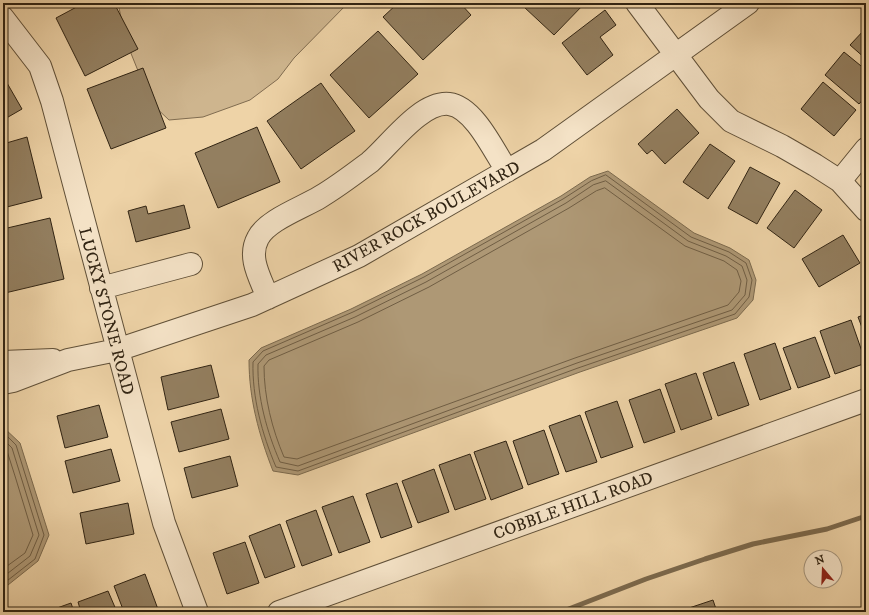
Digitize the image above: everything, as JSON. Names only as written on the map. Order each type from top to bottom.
[{"type":"street","points":[[637,3],[675,56],[709,99],[731,121],[798,154],[840,181],[866,210]]},
{"type":"street","name":"RIVER ROCK BOULEVARD","points":[[3,383],[13,381],[68,360],[117,350],[202,323],[268,298],[359,256],[543,150],[748,3]]},
{"type":"street","name":"LUCKY STONE ROAD","points":[[3,18],[40,66],[46,82],[164,523],[197,612]]},
{"type":"street","points":[[268,298],[254,264],[253,252],[262,230],[274,221],[321,197],[370,162],[424,111],[448,104],[460,107],[474,119],[507,171]]},
{"type":"street","points":[[840,181],[866,149]]},
{"type":"street","points":[[101,288],[191,264]]},
{"type":"street","name":"RIVER ROCK BOULEVARD","points":[[3,362],[68,360]]},
{"type":"street","name":"COBBLE HILL ROAD","points":[[280,612],[866,400]]},
{"type":"shaded area","points":[[118,3],[348,3],[294,58],[278,79],[250,100],[203,117],[169,120],[151,103],[126,41]]},
{"type":"water","points":[[608,171],[694,233],[730,248],[749,260],[756,280],[753,300],[737,318],[580,372],[298,475],[273,471],[259,430],[249,374],[249,360],[261,348],[351,309],[422,274],[561,196],[590,177]]},
{"type":"water","points":[[3,427],[20,443],[49,535],[38,561],[3,589]]},
{"type":"building","points":[[84,3],[114,3],[138,49],[85,76],[56,18]]},
{"type":"building","points":[[398,3],[460,3],[471,15],[423,60],[383,17]]},
{"type":"building","points":[[528,3],[585,3],[554,35],[524,7]]},
{"type":"building","points":[[605,10],[616,25],[600,37],[613,55],[587,75],[562,43]]},
{"type":"building","points":[[866,28],[866,59],[850,45]]},
{"type":"building","points":[[378,31],[418,74],[369,118],[330,75]]},
{"type":"building","points":[[844,52],[866,70],[866,96],[859,104],[825,75]]},
{"type":"building","points":[[143,68],[166,128],[111,149],[87,89]]},
{"type":"building","points":[[3,76],[22,109],[3,120]]},
{"type":"building","points":[[823,82],[856,110],[834,136],[801,109]]},
{"type":"building","points":[[321,83],[355,131],[301,169],[267,121]]},
{"type":"building","points":[[677,109],[699,133],[665,164],[652,150],[647,154],[638,144]]},
{"type":"building","points":[[257,127],[280,182],[218,208],[195,153]]},
{"type":"building","points":[[27,137],[42,198],[3,208],[3,144]]},
{"type":"building","points":[[710,144],[735,161],[708,199],[683,182]]},
{"type":"building","points":[[750,167],[780,183],[757,224],[728,208]]},
{"type":"building","points":[[795,190],[822,210],[794,248],[767,228]]},
{"type":"building","points":[[184,205],[190,228],[136,242],[128,211],[146,206],[148,214]]},
{"type":"building","points":[[50,218],[64,279],[5,293],[3,284],[3,229]]},
{"type":"building","points":[[843,235],[860,263],[819,287],[802,259]]},
{"type":"building","points":[[866,314],[866,338],[858,317]]},
{"type":"building","points":[[851,320],[866,363],[835,374],[820,331]]},
{"type":"building","points":[[815,337],[830,377],[798,388],[783,348]]},
{"type":"building","points":[[775,343],[791,389],[760,400],[744,354]]},
{"type":"building","points":[[734,362],[749,405],[718,416],[703,373]]},
{"type":"building","points":[[211,365],[219,397],[168,410],[161,377]]},
{"type":"building","points":[[696,373],[712,419],[681,430],[665,384]]},
{"type":"building","points":[[660,389],[675,432],[644,443],[629,400]]},
{"type":"building","points":[[617,401],[633,447],[601,458],[585,412]]},
{"type":"building","points":[[99,405],[108,437],[65,448],[57,416]]},
{"type":"building","points":[[221,409],[229,439],[179,452],[171,422]]},
{"type":"building","points":[[580,415],[597,462],[566,472],[549,426]]},
{"type":"building","points":[[544,430],[559,474],[528,485],[513,441]]},
{"type":"building","points":[[506,441],[523,488],[491,500],[474,452]]},
{"type":"building","points":[[111,449],[120,481],[73,493],[65,461]]},
{"type":"building","points":[[470,454],[486,499],[455,510],[439,465]]},
{"type":"building","points":[[230,456],[238,486],[192,498],[184,468]]},
{"type":"building","points":[[434,469],[449,512],[418,523],[402,481]]},
{"type":"building","points":[[397,483],[412,527],[381,538],[366,494]]},
{"type":"building","points":[[353,496],[370,542],[339,553],[322,507]]},
{"type":"building","points":[[128,503],[134,534],[86,544],[80,513]]},
{"type":"building","points":[[316,510],[332,555],[302,566],[286,521]]},
{"type":"building","points":[[280,524],[295,567],[265,578],[249,536]]},
{"type":"building","points":[[245,542],[259,583],[227,594],[213,553]]},
{"type":"building","points":[[145,574],[159,612],[124,612],[114,586]]},
{"type":"building","points":[[108,591],[117,612],[81,612],[78,602]]},
{"type":"building","points":[[713,600],[717,612],[687,612],[686,609]]},
{"type":"building","points":[[71,603],[74,612],[46,612]]},
{"type":"waterway","points":[[561,612],[646,579],[705,559],[753,544],[827,529],[866,516]]}]
